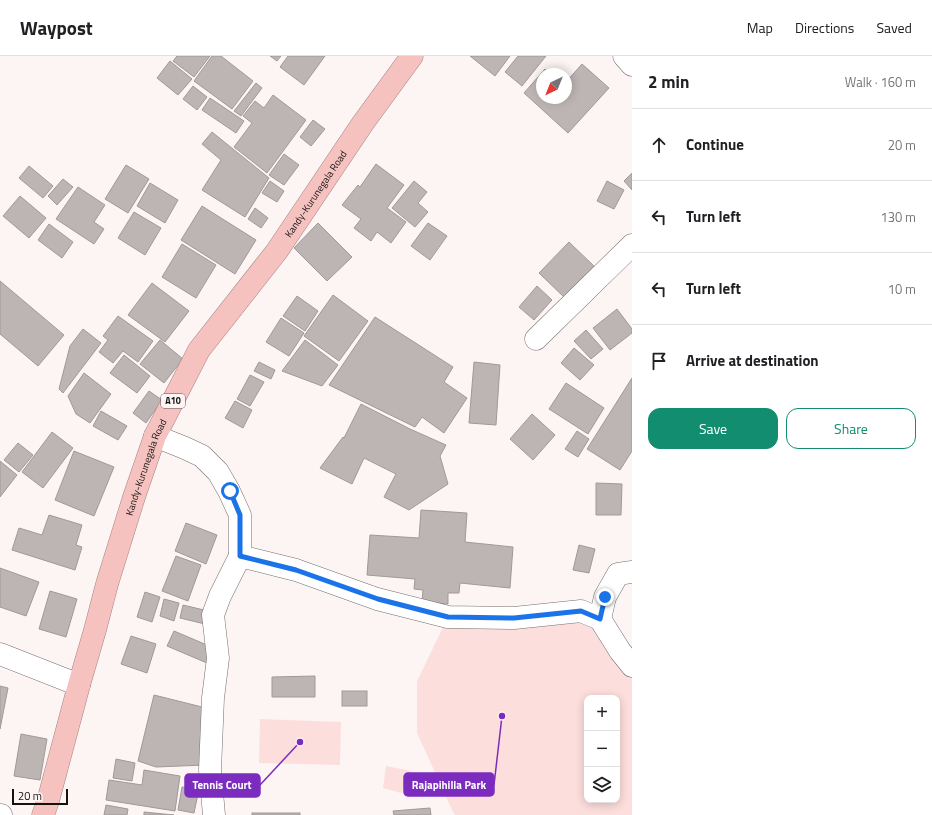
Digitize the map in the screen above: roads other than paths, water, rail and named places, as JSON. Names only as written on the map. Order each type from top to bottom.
[{"type":"highway","name":"Kandy-Kurunegala Road","points":[[47,810],[79,685],[118,545],[144,464],[155,436],[199,350],[277,251],[363,123],[412,56]]},
{"type":"street","points":[[624,56],[632,65]]},
{"type":"street","points":[[536,339],[632,246]]},
{"type":"street","points":[[155,436],[202,456],[218,472],[230,491],[240,515],[240,556],[220,596],[213,615],[218,658],[213,698],[210,770],[214,815]]},
{"type":"street","points":[[240,556],[296,570],[378,599],[448,617],[514,618],[581,611],[600,619],[632,666]]},
{"type":"street","points":[[600,619],[605,597],[618,574],[632,572]]},
{"type":"street","points":[[0,654],[79,685]]},
{"type":"place","name":"Rajapihilla Park","points":[[502,716]]},
{"type":"place","name":"Tennis Court","points":[[300,742]]}]
